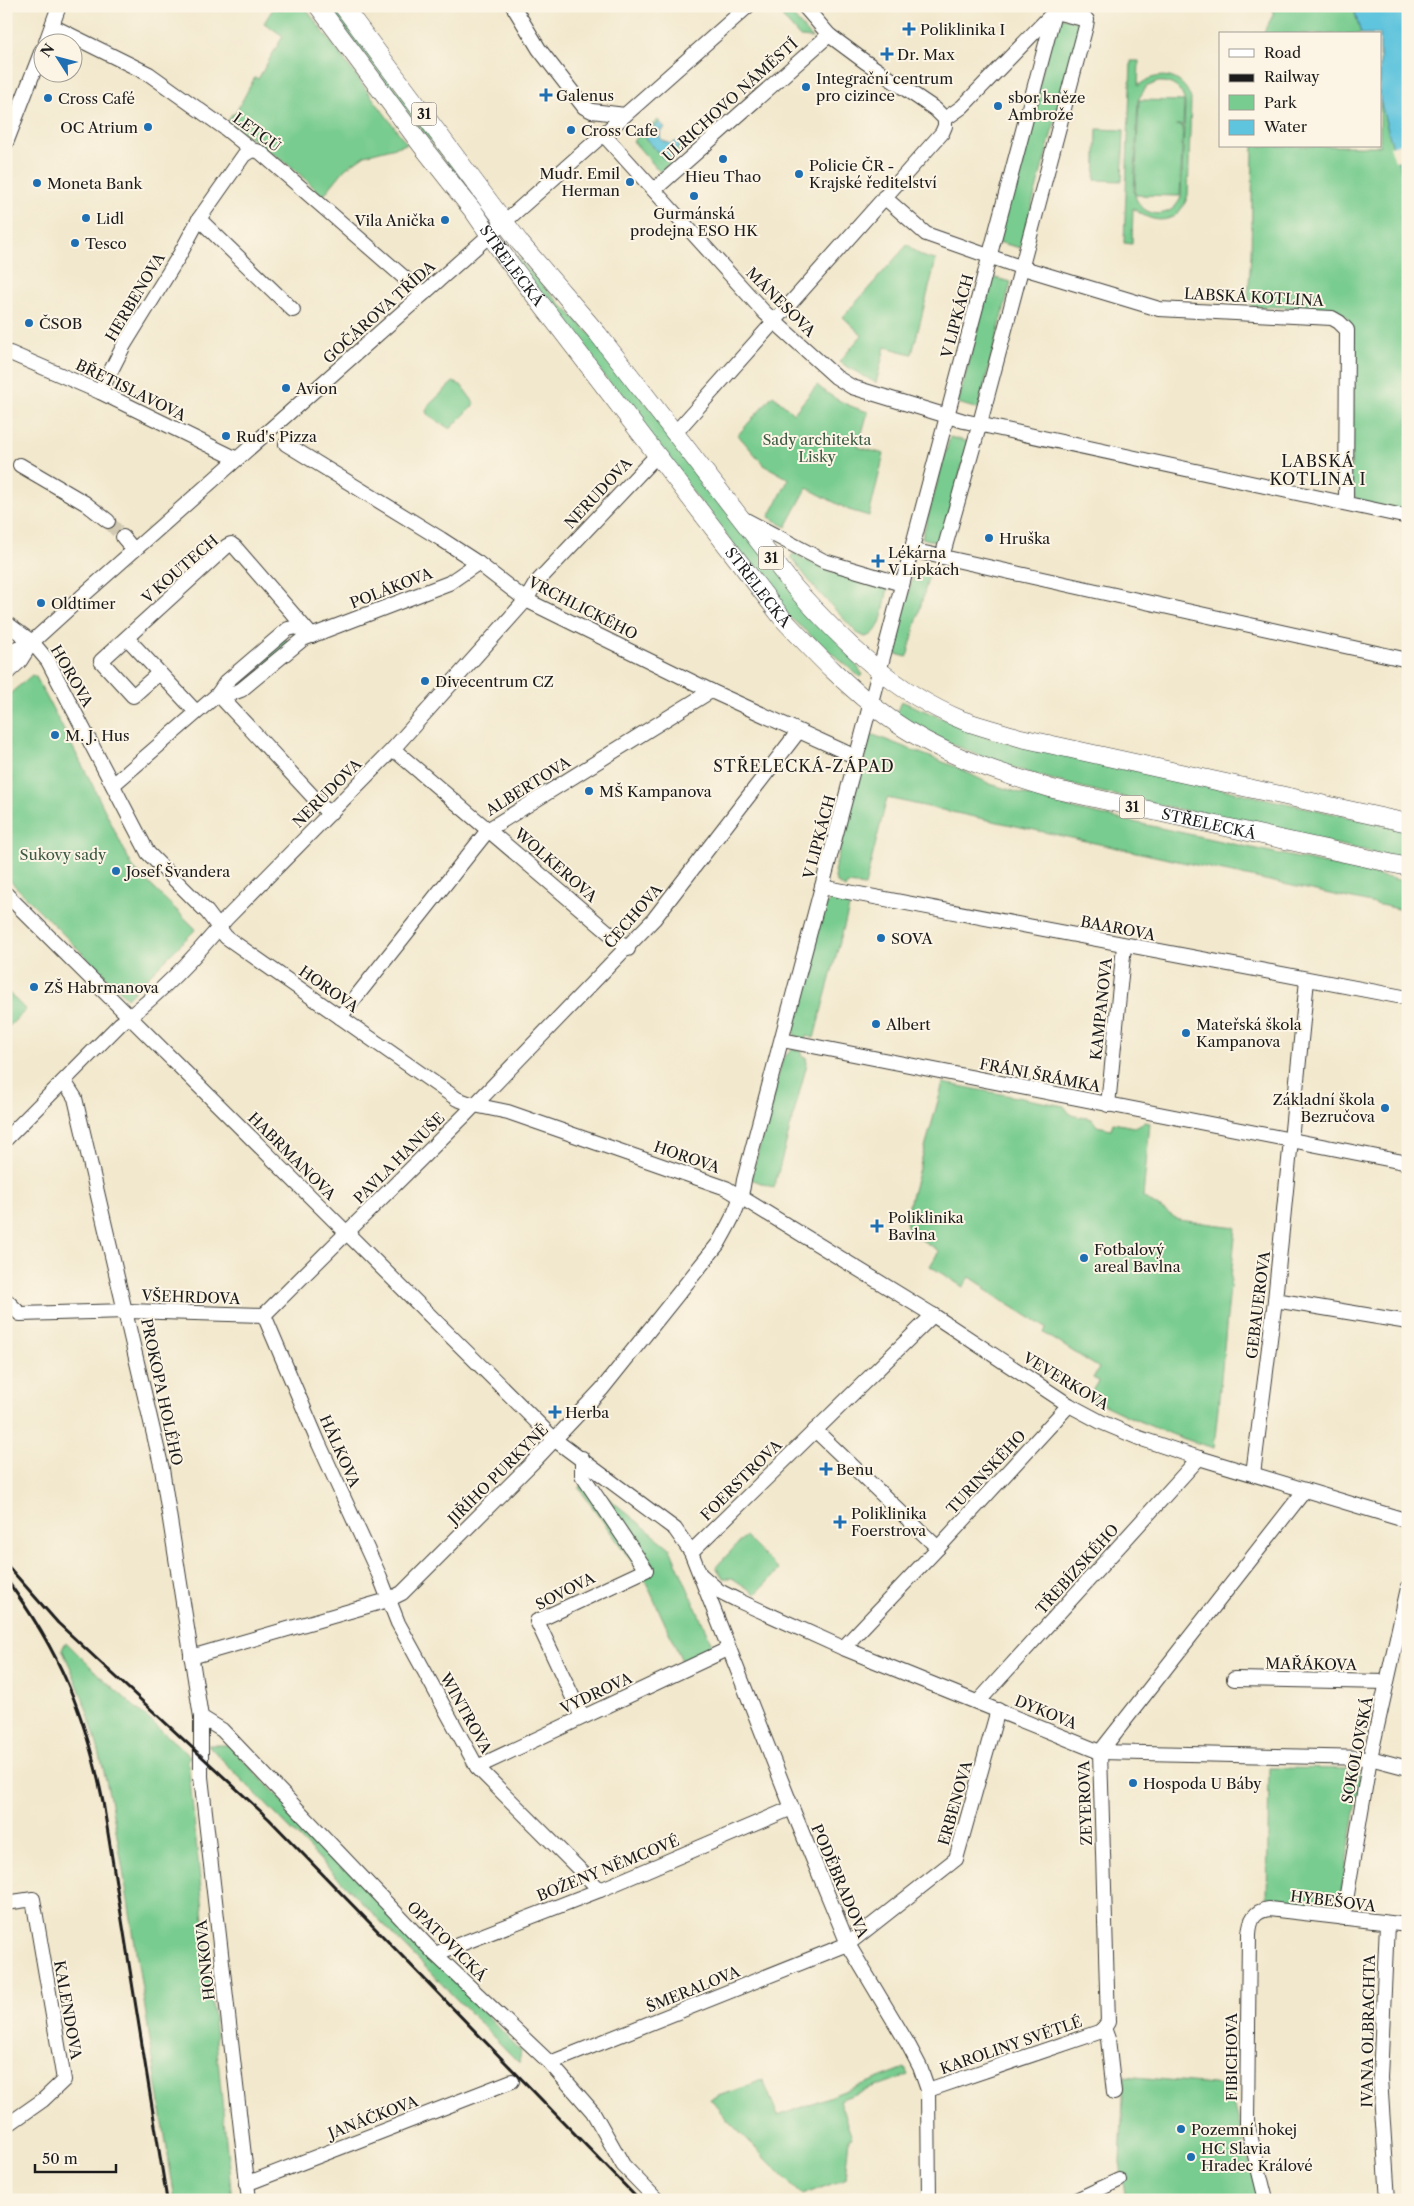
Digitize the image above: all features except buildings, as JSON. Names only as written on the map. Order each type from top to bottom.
[{"type":"main road","name":"STŘELECKÁ","points":[[318,6],[490,234],[505,257],[783,620],[871,705],[891,720],[943,748],[1010,776],[1053,789],[1408,867]]},
{"type":"main road","name":"STŘELECKÁ","points":[[343,6],[505,221],[675,433],[795,588],[825,622],[879,672],[908,693],[962,720],[1021,738],[1408,823]]},
{"type":"street","points":[[50,32],[59,6]]},
{"type":"street","points":[[513,6],[539,49],[584,107],[592,111],[625,115]]},
{"type":"street","name":"GOČÁROVA TŘÍDA","points":[[6,674],[20,661],[32,642],[134,550],[748,6]]},
{"type":"street","points":[[675,433],[942,133],[945,126],[945,119],[935,109],[829,35],[804,6]]},
{"type":"street","points":[[942,557],[980,423],[1087,20],[1056,9],[962,107],[945,119]]},
{"type":"street","name":"V LIPKÁCH","points":[[742,1197],[744,1180],[1056,9]]},
{"type":"street","name":"LETCŮ","points":[[52,26],[149,74],[252,150],[260,152],[423,294]]},
{"type":"street","name":"ULRICHOVO NÁMĚSTÍ","points":[[654,190],[829,35]]},
{"type":"street","points":[[6,143],[32,76]]},
{"type":"street","name":"MÁNESOVA","points":[[603,134],[773,321],[836,377],[852,387],[948,416],[980,423]]},
{"type":"street","name":"HERBENOVA","points":[[100,392],[124,345],[179,256],[199,219],[244,155],[252,150]]},
{"type":"street","name":"LABSKÁ KOTLINA","points":[[884,197],[926,234],[1020,268],[1159,309],[1332,318],[1339,322],[1347,330],[1346,503]]},
{"type":"street","points":[[199,219],[293,310]]},
{"type":"street","name":"BŘETISLAVOVA","points":[[10,354],[50,369],[100,392],[237,459]]},
{"type":"street","points":[[980,423],[1408,517]]},
{"type":"street","name":"VRCHLICKÉHO","points":[[286,444],[478,563],[526,600],[711,691],[856,757]]},
{"type":"street","name":"NERUDOVA","points":[[6,1139],[64,1080],[129,1018],[140,1010],[393,750],[526,600],[536,583],[657,455]]},
{"type":"street","points":[[20,465],[85,503],[108,521]]},
{"type":"street","name":"STŘELECKÁ","points":[[739,517],[824,561],[902,584]]},
{"type":"street","points":[[123,536],[134,550]]},
{"type":"street","name":"V KOUTECH","points":[[160,673],[133,696],[101,661],[226,546],[231,544],[312,636]]},
{"type":"street","points":[[911,550],[1408,660]]},
{"type":"street","name":"POLÁKOVA","points":[[312,636],[449,583],[478,563]]},
{"type":"street","points":[[6,623],[32,642]]},
{"type":"street","points":[[113,785],[218,694],[226,682],[288,629],[297,627],[312,636]]},
{"type":"street","points":[[127,638],[196,712]]},
{"type":"street","name":"GOČÁROVA TŘÍDA","points":[[6,655],[12,650],[32,642]]},
{"type":"street","name":"HOROVA","points":[[32,642],[48,661],[148,853],[207,912],[231,942],[458,1099],[474,1105],[508,1112],[726,1188],[742,1197]]},
{"type":"street","name":"ALBERTOVA","points":[[340,1017],[489,829],[711,691]]},
{"type":"street","points":[[218,694],[329,814]]},
{"type":"street","name":"ČECHOVA","points":[[474,1105],[654,919],[798,732]]},
{"type":"street","name":"WOLKEROVA","points":[[393,750],[628,948]]},
{"type":"street","name":"BAAROVA","points":[[822,887],[1124,946],[1408,998]]},
{"type":"street","name":"HABRMANOVA","points":[[6,894],[556,1440],[582,1458]]},
{"type":"street","name":"KAMPANOVA","points":[[1108,1105],[1124,946]]},
{"type":"street","name":"GEBAUEROVA","points":[[1252,1474],[1275,1300],[1293,1140],[1307,980]]},
{"type":"street","name":"FRÁNI ŠRÁMKA","points":[[782,1040],[1293,1140]]},
{"type":"street","name":"PROKOPA HOLÉHO","points":[[64,1080],[75,1098],[127,1311],[162,1469],[201,1717]]},
{"type":"street","name":"PAVLA HANUŠE","points":[[348,1233],[474,1105]]},
{"type":"street","points":[[1293,1140],[1408,1163]]},
{"type":"street","name":"VEVERKOVA","points":[[742,1197],[932,1315],[1069,1405],[1101,1422],[1138,1438],[1199,1458],[1408,1521]]},
{"type":"street","name":"JIŘÍHO PURKYNĚ","points":[[191,1657],[388,1600],[402,1593],[556,1440],[602,1389],[718,1244],[732,1220],[742,1197]]},
{"type":"street","points":[[264,1315],[348,1233]]},
{"type":"street","name":"VŠEHRDOVA","points":[[6,1300],[20,1314],[127,1311],[264,1315]]},
{"type":"street","points":[[1275,1300],[1408,1322]]},
{"type":"street","name":"HÁLKOVA","points":[[264,1315],[388,1600]]},
{"type":"street","name":"FOERSTROVA","points":[[691,1552],[932,1315]]},
{"type":"street","name":"TURINSKÉHO","points":[[843,1648],[1069,1405]]},
{"type":"street","points":[[815,1430],[938,1548]]},
{"type":"street","name":"PODĚBRADOVA","points":[[582,1458],[675,1529],[691,1552],[728,1649],[848,1944],[920,2067],[928,2090],[929,2200]]},
{"type":"street","name":"SOVOVA","points":[[582,1458],[582,1475],[646,1570],[536,1621],[582,1717]]},
{"type":"street","name":"TŘEBÍZSKÉHO","points":[[978,1702],[1199,1458]]},
{"type":"street","name":"ZEYEROVA","points":[[1114,2093],[1108,2039],[1104,2028],[1108,2022],[1100,1752],[1305,1490]]},
{"type":"street","name":"DYKOVA","points":[[700,1574],[719,1591],[843,1648],[1100,1752],[1370,1758],[1408,1768]]},
{"type":"street","name":"SOKOLOVSKÁ","points":[[1343,1918],[1370,1758],[1408,1588]]},
{"type":"street","name":"WINTROVA","points":[[388,1600],[398,1623],[477,1767],[600,1890]]},
{"type":"street","name":"VYDROVA","points":[[477,1767],[728,1649]]},
{"type":"street","name":"MAŘÁKOVA","points":[[1234,1679],[1387,1682]]},
{"type":"street","name":"ERBENOVA","points":[[848,1944],[956,1859],[998,1710]]},
{"type":"street","name":"OPATOVICKÁ","points":[[201,1717],[222,1730],[434,1954],[550,2063],[593,2112],[623,2165],[657,2200]]},
{"type":"street","name":"HONKOVA","points":[[201,1717],[202,1777],[249,2200]]},
{"type":"street","name":"BOŽENY NĚMCOVÉ","points":[[434,1954],[600,1890],[792,1808]]},
{"type":"street","name":"KALENDOVA","points":[[6,1903],[33,1900],[64,2080],[43,2100],[6,2126]]},
{"type":"street","name":"HYBEŠOVA","points":[[1256,1914],[1269,1909],[1408,1925]]},
{"type":"street","name":"FIBICHOVA","points":[[1256,1914],[1251,1920],[1249,1934],[1247,2123],[1266,2200]]},
{"type":"street","name":"IVANA OLBRACHTA","points":[[1387,1924],[1380,2078],[1388,2200]]},
{"type":"street","name":"ŠMERALOVA","points":[[550,2063],[848,1944]]},
{"type":"street","name":"KAROLINY SVĚTLÉ","points":[[928,2090],[1099,2032],[1104,2028]]},
{"type":"street","name":"JANÁČKOVA","points":[[246,2184],[512,2081]]},
{"type":"street","points":[[1076,2200],[1120,2180]]},
{"type":"green space","points":[[284,6],[304,6],[407,144],[365,155],[345,169],[323,196],[293,168],[228,121],[232,114],[235,114],[255,77],[258,79],[283,36],[264,23],[274,7],[282,10]]},
{"type":"green space","points":[[326,6],[335,6],[486,208],[484,211]]},
{"type":"green space","points":[[784,6],[812,38],[800,37],[783,18]]},
{"type":"green space","points":[[1273,6],[1353,6],[1360,32],[1264,32],[1273,15]]},
{"type":"green space","points":[[1057,16],[1082,23],[1020,248],[998,242]]},
{"type":"green space","points":[[1131,61],[1139,61],[1138,86],[1153,78],[1168,77],[1182,84],[1191,99],[1188,195],[1179,212],[1165,220],[1149,218],[1133,208],[1132,244],[1124,243]],"holes":[[[1163,82],[1176,87],[1182,94],[1185,104],[1181,197],[1170,210],[1163,213],[1155,213],[1142,207],[1134,191],[1138,100],[1146,87]]]},
{"type":"green space","points":[[1139,100],[1184,101],[1183,125],[1176,125],[1183,126],[1180,196],[1135,195]]},
{"type":"green space","points":[[1382,108],[1390,138],[1408,190],[1408,514],[1362,504],[1350,491],[1355,345],[1347,317],[1334,309],[1251,306],[1248,298],[1251,254],[1253,148],[1382,148]]},
{"type":"green space","points":[[658,120],[660,122],[644,137],[665,160],[680,146],[685,151],[660,172],[633,141]]},
{"type":"green space","points":[[1097,129],[1124,130],[1122,181],[1095,180]]},
{"type":"green space","points":[[908,244],[920,255],[936,260],[912,354],[885,347],[876,383],[839,362],[862,335],[843,317]]},
{"type":"green space","points":[[515,254],[593,337],[853,660],[863,675],[860,677],[788,616],[512,256]]},
{"type":"green space","points":[[991,277],[1011,282],[978,409],[958,403]]},
{"type":"green space","points":[[453,382],[461,385],[475,404],[450,429],[427,414],[426,411],[430,404]]},
{"type":"green space","name":"Sady architekta Lisky","points":[[817,385],[841,402],[868,412],[858,447],[884,454],[869,516],[849,510],[807,488],[786,527],[769,517],[789,479],[764,465],[738,435],[773,395],[794,413]]},
{"type":"green space","points":[[950,437],[969,442],[940,543],[922,538]]},
{"type":"green space","points":[[793,553],[829,571],[888,588],[882,617],[876,631],[865,637],[857,633],[814,587],[791,557]]},
{"type":"green space","points":[[916,567],[930,571],[907,657],[892,653]]},
{"type":"green space","points":[[282,637],[287,640],[289,645],[238,687],[233,685]]},
{"type":"green space","name":"Sukovy sady","points":[[32,675],[36,677],[90,780],[133,868],[196,929],[127,998],[6,877],[6,697]]},
{"type":"green space","points":[[901,701],[990,738],[1408,830],[1408,860],[1105,793],[1033,774],[963,749],[929,733],[896,714]]},
{"type":"green space","points":[[871,734],[956,767],[990,784],[1078,810],[1408,882],[1408,911],[887,798],[865,886],[847,884],[845,888],[836,882],[834,871]]},
{"type":"green space","points":[[839,897],[843,898],[842,902],[850,904],[814,1038],[806,1036],[805,1041],[795,1036],[792,1026],[824,906]]},
{"type":"green space","points":[[6,990],[26,1010],[6,1029]]},
{"type":"green space","points":[[793,1049],[802,1051],[801,1056],[806,1057],[807,1064],[774,1188],[751,1179],[783,1058]]},
{"type":"green space","name":"Fotbalový areal Bavlna","points":[[943,1083],[1064,1106],[1071,1115],[1092,1119],[1097,1126],[1111,1129],[1113,1123],[1134,1127],[1145,1122],[1150,1123],[1143,1197],[1179,1220],[1236,1227],[1214,1448],[1152,1426],[1092,1399],[1091,1393],[1098,1381],[1093,1378],[1099,1368],[1044,1333],[1046,1328],[984,1289],[985,1287],[970,1277],[963,1287],[930,1266],[939,1251],[909,1232],[906,1222],[910,1201]]},
{"type":"green space","points":[[587,1481],[670,1548],[714,1649],[683,1663],[645,1580],[579,1488]]},
{"type":"green space","points":[[745,1536],[779,1570],[756,1594],[732,1578],[723,1578],[716,1567]]},
{"type":"green space","points":[[66,1642],[99,1675],[190,1756],[188,1760],[232,2200],[175,2200],[113,1815],[98,1748],[88,1715],[62,1649]]},
{"type":"green space","points":[[208,1745],[229,1745],[521,2051],[519,2063]]},
{"type":"green space","points":[[1269,1768],[1358,1769],[1361,1778],[1339,1905],[1267,1901]]},
{"type":"green space","points":[[905,2068],[908,2075],[839,2100],[852,2137],[849,2138],[845,2179],[802,2195],[729,2122],[710,2099],[763,2080],[778,2116]]},
{"type":"green space","name":"Pozemní hokej","points":[[1124,2076],[1224,2085],[1225,2089],[1231,2091],[1259,2200],[1126,2200],[1120,2162]]},
{"type":"water","points":[[1353,6],[1408,6],[1408,190],[1390,138],[1382,108],[1382,32],[1360,32]]},
{"type":"water","points":[[660,122],[665,128],[661,131],[660,137],[663,141],[672,144],[676,141],[680,146],[665,160],[644,136]]},
{"type":"pier","points":[[1408,142],[1408,158],[1395,161],[1390,146]]},
{"type":"tunnel","points":[[108,521],[123,537]]},
{"type":"railway","points":[[6,1564],[58,1623],[269,1819],[639,2200]]},
{"type":"railway","points":[[6,1579],[25,1606],[56,1658],[79,1712],[96,1770],[103,1802],[167,2200]]},
{"type":"place","name":"Poliklinika I","points":[[909,29]]},
{"type":"place","name":"Dr. Max","points":[[887,54]]},
{"type":"place","name":"Integrační centrum pro cizince","points":[[806,87]]},
{"type":"place","name":"Galenus","points":[[546,95]]},
{"type":"place","name":"Cross Café","points":[[48,98]]},
{"type":"place","name":"sbor kněze Ambrože","points":[[998,106]]},
{"type":"place","name":"OC Atrium","points":[[148,127]]},
{"type":"place","name":"Cross Cafe","points":[[571,130]]},
{"type":"place","name":"Hieu Thao","points":[[723,159]]},
{"type":"place","name":"Policie ČR - Krajské ředitelství","points":[[799,174]]},
{"type":"place","name":"Mudr. Emil Herman","points":[[630,182]]},
{"type":"place","name":"Moneta Bank","points":[[37,183]]},
{"type":"place","name":"Gurmánská prodejna ESO HK","points":[[694,196]]},
{"type":"place","name":"Lidl","points":[[86,218]]},
{"type":"place","name":"Vila Anička","points":[[445,220]]},
{"type":"place","name":"Tesco","points":[[75,243]]},
{"type":"place","name":"ČSOB","points":[[29,323]]},
{"type":"place","name":"Avion","points":[[286,388]]},
{"type":"place","name":"Rud's Pizza","points":[[226,436]]},
{"type":"place","name":"Hruška","points":[[989,538]]},
{"type":"place","name":"Lékárna V Lipkách","points":[[878,561]]},
{"type":"place","name":"Oldtimer","points":[[41,603]]},
{"type":"place","name":"Divecentrum CZ","points":[[425,681]]},
{"type":"place","name":"M. J. Hus","points":[[55,735]]},
{"type":"place","name":"MŠ Kampanova","points":[[589,791]]},
{"type":"place","name":"Josef Švandera","points":[[116,871]]},
{"type":"place","name":"SOVA","points":[[881,938]]},
{"type":"place","name":"ZŠ Habrmanova","points":[[34,987]]},
{"type":"place","name":"Albert","points":[[876,1024]]},
{"type":"place","name":"Mateřská škola Kampanova","points":[[1186,1033]]},
{"type":"place","name":"Základní škola Bezručova","points":[[1385,1108]]},
{"type":"place","name":"Poliklinika Bavlna","points":[[877,1226]]},
{"type":"place","name":"Fotbalový areal Bavlna","points":[[1084,1258]]},
{"type":"place","name":"Herba","points":[[555,1412]]},
{"type":"place","name":"Benu","points":[[826,1469]]},
{"type":"place","name":"Poliklinika Foerstrova","points":[[840,1522]]},
{"type":"place","name":"Hospoda U Báby","points":[[1133,1783]]},
{"type":"place","name":"Pozemní hokej","points":[[1181,2129]]},
{"type":"place","name":"HC Slavia Hradec Králové","points":[[1191,2157]]},
{"type":"district","name":"LABSKÁ KOTLINA I","points":[[1318,470]]},
{"type":"district","name":"STŘELECKÁ-ZÁPAD","points":[[804,766]]}]
